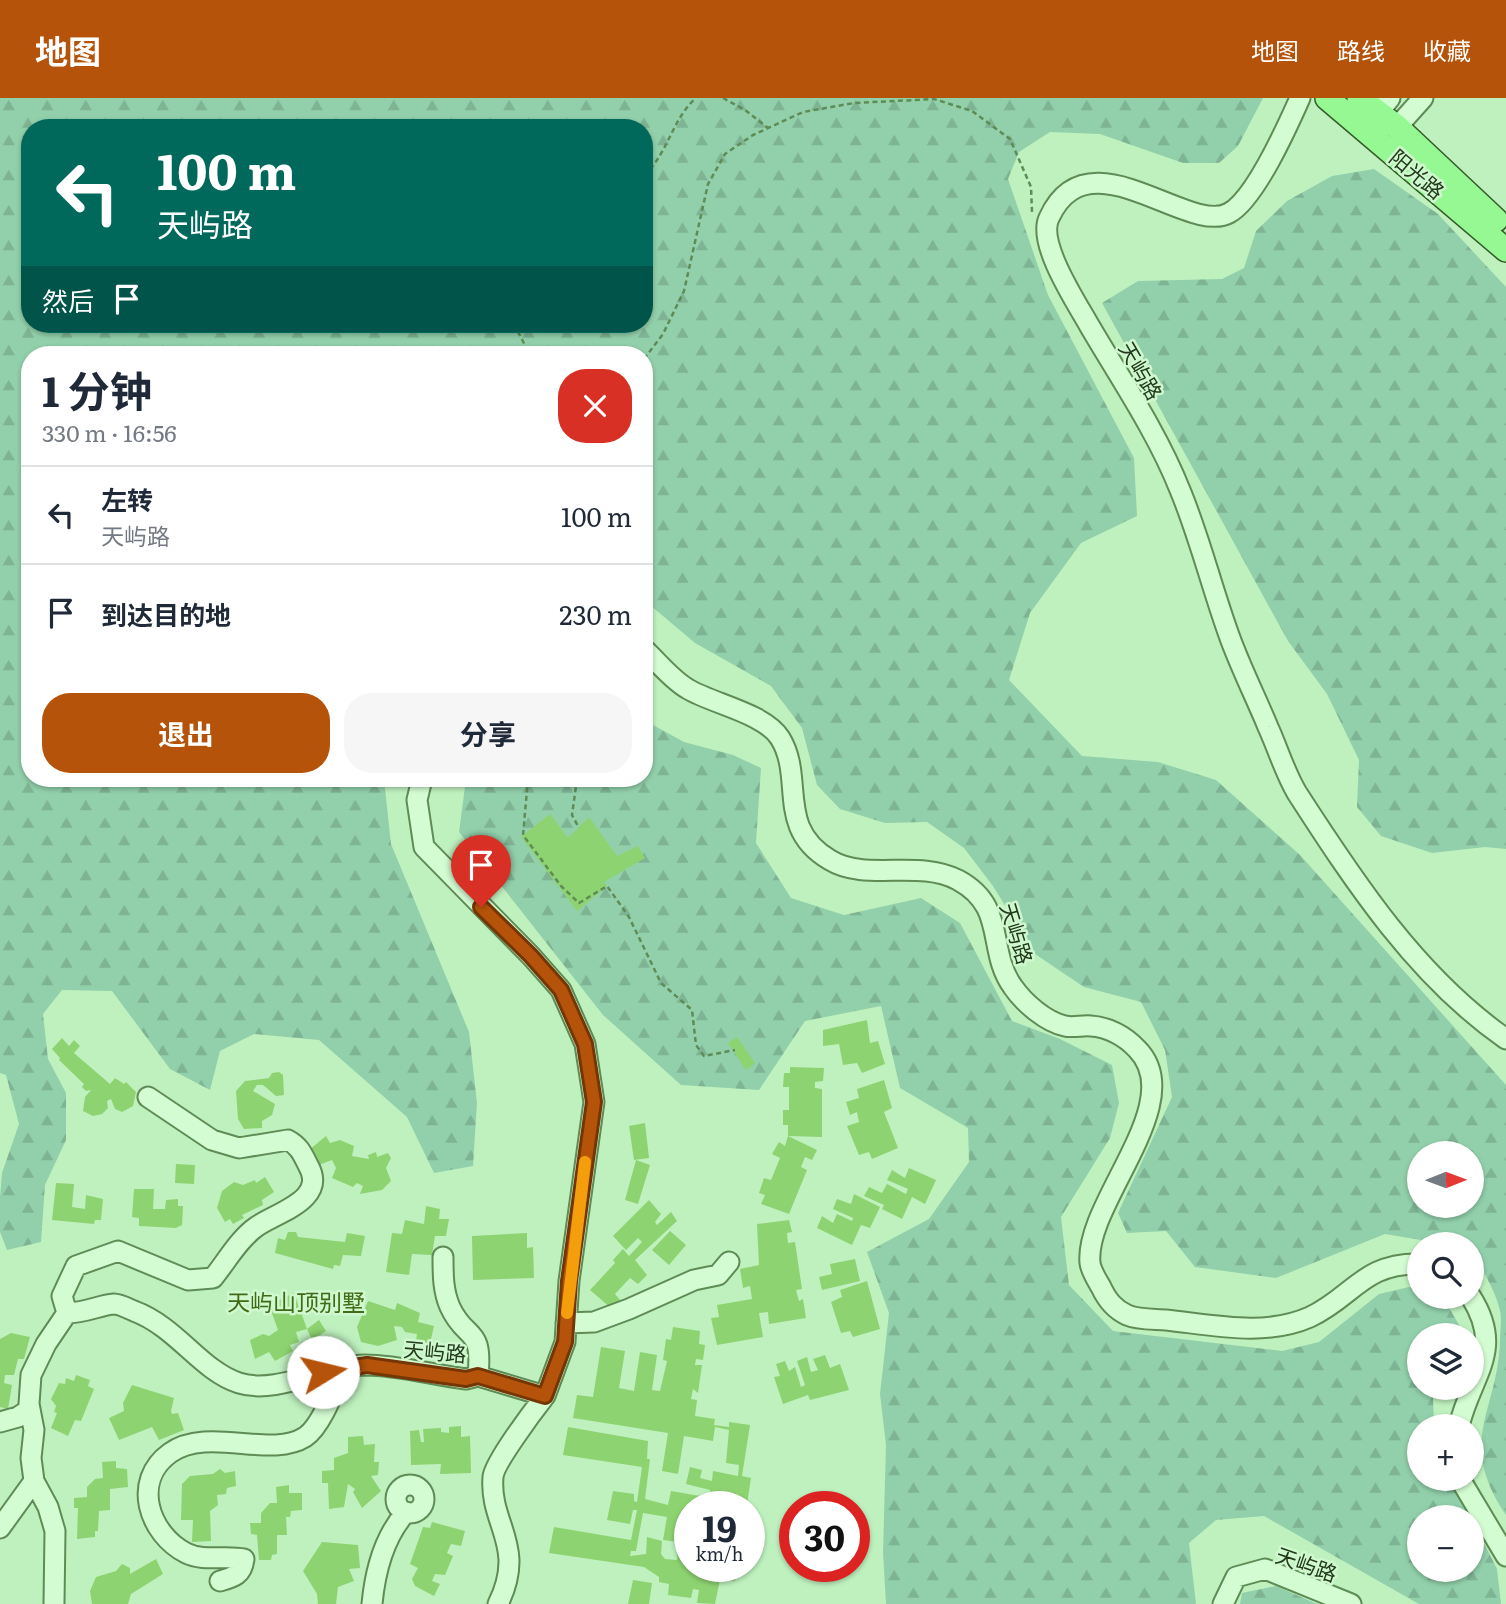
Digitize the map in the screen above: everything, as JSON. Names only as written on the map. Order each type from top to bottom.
[{"type":"main road","name":"阳光路","points":[[1327,98],[1470,216],[1506,250]]},
{"type":"main road","name":"阳光路","points":[[1359,98],[1384,106],[1397,127],[1506,229]]},
{"type":"street","points":[[1047,220],[1059,202],[1081,185],[1107,184],[1145,193],[1207,217],[1228,215],[1246,199],[1286,129],[1300,98]]},
{"type":"street","points":[[1397,127],[1423,98]]},
{"type":"street","name":"天屿路","points":[[1047,220],[1047,241],[1069,290],[1180,488],[1231,640],[1295,789],[1352,875],[1416,961],[1484,1024],[1506,1039]]},
{"type":"street","name":"天屿路","points":[[653,657],[687,688],[742,711],[778,734],[792,760],[791,805],[798,822],[810,843],[831,861],[862,869],[937,871],[962,882],[983,898],[995,922],[1001,965],[1013,988],[1042,1016],[1065,1026],[1093,1026],[1119,1034],[1140,1051],[1151,1076],[1150,1107],[1093,1234],[1090,1265],[1109,1303],[1129,1316],[1248,1329],[1289,1324],[1312,1316],[1369,1273],[1407,1264]]},
{"type":"street","points":[[420,787],[417,800],[424,847],[561,990],[585,1044],[594,1102],[569,1281],[565,1342],[545,1396],[499,1457],[492,1476],[494,1497],[508,1539],[509,1563],[504,1591],[498,1604]]},
{"type":"street","points":[[54,1604],[55,1531],[48,1507],[34,1481],[31,1458],[34,1430],[30,1409],[32,1376],[47,1344],[67,1313],[62,1296],[76,1266],[118,1251],[188,1280],[213,1278],[254,1228],[304,1199],[313,1187],[311,1169],[298,1146],[288,1140],[239,1148],[212,1140],[148,1097]]},
{"type":"street","points":[[443,1258],[444,1289],[451,1309],[475,1336],[480,1353],[478,1376]]},
{"type":"street","points":[[566,1323],[594,1322],[629,1310],[694,1280],[718,1275],[729,1262]]},
{"type":"street","name":"天屿路","points":[[67,1313],[86,1313],[115,1304],[151,1317],[186,1343],[219,1374],[241,1384],[270,1385],[344,1367],[367,1365],[466,1379],[478,1376],[545,1396]]},
{"type":"street","points":[[1464,1414],[1486,1357],[1487,1335],[1476,1309]]},
{"type":"street","points":[[220,1581],[236,1576],[243,1568],[244,1559],[205,1559],[188,1554],[170,1543],[153,1520],[146,1498],[152,1475],[170,1453],[193,1444],[284,1444],[305,1437],[314,1427],[344,1367]]},
{"type":"street","points":[[0,1422],[18,1417],[30,1409]]},
{"type":"street","points":[[0,1528],[34,1481]]},
{"type":"street","points":[[1467,1491],[1506,1556]]},
{"type":"street","points":[[372,1604],[379,1565],[387,1542],[406,1512]]},
{"type":"street","name":"天屿路","points":[[1223,1604],[1236,1577],[1265,1569],[1352,1604]]},
{"type":"path","points":[[653,165],[687,106],[696,98]]},
{"type":"path","points":[[723,98],[745,110],[768,128]]},
{"type":"path","points":[[653,347],[663,334],[684,290],[708,184],[725,154],[768,128],[803,112],[854,103],[934,99],[972,111],[1010,139],[1031,187],[1031,212],[1047,220]]},
{"type":"path","points":[[527,787],[523,835],[544,859],[561,886],[579,903],[607,886],[629,918],[661,983],[692,1010],[696,1045],[704,1056],[736,1051]]},
{"type":"path","points":[[576,787],[572,815],[579,828]]},
{"type":"green space","points":[[0,98],[1263,98],[1238,146],[1219,163],[1183,163],[1100,134],[1050,132],[1019,152],[1008,179],[1048,295],[1134,458],[1137,516],[1081,543],[1030,613],[1009,680],[1082,756],[1158,762],[1216,780],[1300,855],[1506,1085],[1506,1515],[1491,1489],[1484,1469],[1484,1426],[1498,1364],[1501,1314],[1484,1271],[1484,1232],[1407,1232],[1407,1238],[1385,1234],[1276,1278],[1195,1267],[1166,1231],[1127,1233],[1118,1213],[1172,1097],[1165,1050],[1141,1002],[1084,987],[1035,954],[993,886],[964,848],[927,822],[885,823],[840,809],[817,785],[802,728],[771,686],[695,643],[653,608],[653,346],[21,346],[21,787],[385,787],[391,844],[469,1032],[477,1103],[473,1166],[434,1173],[407,1117],[319,1040],[254,1034],[220,1051],[210,1090],[170,1069],[112,991],[62,990],[43,1014],[48,1059],[66,1093],[66,1140],[45,1185],[41,1242],[7,1250],[0,1232],[2,1173],[19,1124],[6,1075],[0,1073]]},
{"type":"green space","points":[[1374,169],[1438,214],[1506,287],[1506,849],[1485,847],[1432,853],[1381,836],[1357,807],[1359,760],[1327,694],[1288,641],[1102,303],[1138,281],[1222,279],[1244,268],[1256,231],[1287,201],[1332,176]]},
{"type":"green space","points":[[653,725],[684,742],[733,755],[761,768],[756,843],[791,898],[844,915],[921,898],[960,923],[1012,1021],[1060,1039],[1112,1065],[1119,1103],[1110,1138],[1061,1217],[1069,1285],[1113,1331],[1282,1351],[1319,1342],[1379,1294],[1407,1287],[1407,1309],[1450,1309],[1458,1323],[1407,1323],[1407,1400],[1433,1400],[1434,1414],[1407,1414],[1407,1491],[1457,1491],[1465,1505],[1407,1505],[1407,1582],[1484,1582],[1484,1543],[1497,1569],[1501,1604],[1419,1604],[1264,1516],[1216,1520],[1189,1543],[1196,1604],[886,1604],[883,1552],[886,1445],[880,1394],[889,1313],[867,1252],[929,1219],[969,1162],[968,1128],[900,1088],[881,1006],[805,1021],[759,1090],[681,1085],[603,1015],[459,832],[465,787],[653,787]]},
{"type":"green space","points":[[1276,1586],[1317,1604],[1240,1604],[1242,1593]]},
{"type":"building","points":[[550,814],[568,838],[589,817],[617,856],[638,846],[645,858],[604,882],[607,886],[577,911],[521,837]]},
{"type":"building","points":[[867,1020],[870,1043],[878,1041],[885,1064],[862,1073],[857,1063],[843,1065],[839,1044],[823,1046],[823,1030]]},
{"type":"building","points":[[737,1037],[755,1063],[746,1070],[728,1043]]},
{"type":"building","points":[[62,1038],[69,1046],[74,1040],[80,1046],[74,1053],[110,1084],[115,1078],[124,1084],[126,1082],[136,1092],[133,1106],[122,1112],[115,1109],[111,1099],[107,1101],[108,1108],[102,1114],[93,1116],[83,1111],[85,1097],[91,1090],[86,1091],[82,1087],[84,1084],[59,1060],[52,1049]]},
{"type":"building","points":[[790,1067],[824,1068],[823,1081],[815,1082],[815,1088],[822,1089],[822,1137],[788,1136],[788,1125],[783,1125],[783,1110],[789,1110],[789,1087],[783,1087],[784,1073],[790,1073]]},
{"type":"building","points":[[279,1072],[283,1075],[284,1095],[276,1096],[263,1085],[257,1085],[253,1091],[275,1104],[272,1115],[262,1121],[262,1128],[244,1129],[238,1119],[236,1091],[245,1081],[269,1078],[272,1073]]},
{"type":"building","points":[[884,1080],[892,1108],[884,1112],[898,1148],[872,1159],[869,1152],[859,1155],[847,1126],[859,1122],[857,1112],[850,1115],[846,1102],[859,1098],[857,1089]]},
{"type":"building","points":[[645,1123],[649,1158],[634,1160],[629,1126]]},
{"type":"building","points":[[326,1136],[330,1143],[340,1140],[354,1146],[352,1156],[369,1159],[368,1155],[376,1152],[377,1157],[388,1153],[391,1158],[386,1168],[391,1181],[382,1190],[360,1194],[363,1186],[357,1183],[353,1187],[332,1178],[336,1168],[332,1160],[316,1166],[309,1150]]},
{"type":"building","points":[[788,1136],[817,1150],[812,1160],[805,1157],[801,1167],[807,1170],[789,1214],[761,1204],[765,1195],[759,1193],[764,1178],[771,1180],[780,1158],[772,1154],[779,1142],[785,1146]]},
{"type":"building","points":[[636,1160],[650,1165],[638,1204],[625,1200]]},
{"type":"building","points":[[176,1164],[195,1165],[194,1184],[175,1183]]},
{"type":"building","points":[[909,1168],[936,1180],[925,1204],[912,1197],[902,1219],[882,1209],[884,1205],[864,1196],[869,1187],[882,1193],[887,1184],[906,1194],[908,1189],[887,1180],[892,1170],[905,1178]]},
{"type":"building","points":[[265,1177],[274,1192],[262,1200],[263,1205],[242,1215],[244,1218],[233,1224],[230,1219],[225,1222],[217,1208],[222,1191],[234,1182],[243,1185],[255,1180],[256,1183]]},
{"type":"building","points":[[56,1183],[74,1184],[72,1207],[85,1209],[86,1195],[103,1199],[101,1220],[95,1220],[94,1224],[52,1220]]},
{"type":"building","points":[[134,1189],[154,1189],[153,1209],[165,1209],[166,1200],[178,1199],[178,1206],[183,1206],[182,1225],[176,1228],[139,1226],[139,1218],[132,1217]]},
{"type":"building","points":[[854,1194],[880,1207],[870,1228],[861,1225],[852,1245],[817,1228],[822,1216],[833,1223],[837,1214],[852,1221],[853,1218],[833,1209],[837,1199],[851,1204]]},
{"type":"building","points":[[649,1200],[661,1214],[655,1222],[657,1225],[671,1212],[677,1221],[635,1260],[647,1275],[638,1284],[630,1278],[615,1294],[621,1301],[612,1309],[590,1290],[615,1263],[613,1260],[623,1249],[629,1256],[642,1242],[638,1238],[626,1250],[613,1236]]},
{"type":"building","points":[[426,1206],[440,1209],[439,1219],[449,1219],[446,1236],[435,1236],[432,1255],[412,1254],[409,1275],[386,1272],[392,1233],[402,1234],[405,1220],[424,1224]]},
{"type":"building","points":[[789,1220],[792,1232],[787,1233],[788,1243],[795,1242],[802,1289],[796,1290],[799,1301],[803,1299],[806,1318],[769,1324],[768,1312],[759,1313],[763,1337],[717,1345],[711,1318],[719,1317],[717,1305],[752,1299],[750,1286],[743,1288],[740,1269],[759,1265],[757,1224]]},
{"type":"building","points":[[670,1231],[686,1245],[669,1265],[652,1250]]},
{"type":"building","points":[[288,1232],[296,1232],[298,1237],[345,1242],[347,1233],[365,1236],[361,1256],[343,1255],[340,1266],[334,1265],[333,1269],[275,1253],[278,1238],[285,1240]]},
{"type":"building","points":[[527,1233],[527,1248],[533,1247],[534,1278],[473,1280],[472,1236]]},
{"type":"building","points":[[855,1259],[860,1281],[822,1290],[819,1277],[832,1274],[830,1264]]},
{"type":"building","points":[[867,1281],[880,1329],[853,1337],[850,1331],[841,1333],[831,1302],[842,1297],[840,1290]]},
{"type":"building","points":[[294,1293],[307,1329],[296,1332],[299,1342],[290,1345],[293,1351],[275,1361],[269,1352],[255,1359],[250,1340],[263,1334],[269,1336],[278,1330],[269,1305]]},
{"type":"building","points":[[368,1301],[395,1310],[397,1303],[420,1313],[418,1322],[434,1326],[429,1348],[415,1347],[417,1334],[394,1326],[397,1340],[378,1346],[361,1342],[357,1327]]},
{"type":"building","points":[[319,1320],[326,1331],[312,1340],[307,1329]]},
{"type":"building","points":[[673,1327],[700,1331],[699,1344],[705,1345],[703,1360],[696,1359],[695,1365],[702,1365],[698,1393],[693,1389],[691,1399],[697,1400],[695,1416],[715,1419],[714,1425],[729,1427],[729,1422],[750,1425],[742,1476],[751,1478],[749,1491],[710,1491],[686,1484],[690,1467],[702,1470],[700,1478],[712,1481],[713,1471],[738,1476],[739,1465],[726,1463],[729,1430],[715,1427],[713,1441],[684,1436],[678,1474],[662,1471],[668,1433],[573,1418],[577,1395],[593,1397],[601,1347],[625,1351],[619,1388],[634,1391],[640,1352],[657,1355],[652,1390],[660,1391],[667,1361],[663,1360],[666,1339],[671,1340]]},
{"type":"building","points":[[11,1333],[30,1337],[24,1359],[18,1359],[14,1375],[5,1375],[4,1383],[12,1385],[8,1409],[0,1407],[0,1339]]},
{"type":"building","points":[[825,1355],[830,1368],[840,1364],[849,1390],[810,1400],[808,1395],[783,1404],[774,1377],[780,1376],[776,1364],[785,1361],[789,1371],[795,1367],[801,1387],[805,1385],[797,1361],[807,1357],[811,1372],[818,1370],[813,1359]]},
{"type":"building","points":[[76,1375],[90,1380],[88,1386],[94,1389],[81,1421],[75,1420],[68,1436],[51,1428],[57,1413],[54,1412],[56,1406],[51,1399],[59,1383],[65,1384],[66,1378],[74,1381]]},
{"type":"building","points":[[132,1385],[174,1398],[171,1411],[172,1414],[178,1413],[184,1430],[159,1440],[152,1427],[119,1440],[109,1418],[124,1411],[123,1403]]},
{"type":"building","points":[[461,1426],[461,1437],[470,1436],[471,1473],[440,1474],[441,1464],[411,1465],[410,1431],[419,1430],[421,1442],[424,1442],[423,1429],[441,1428],[441,1432],[449,1433],[449,1427]]},
{"type":"building","points":[[568,1427],[648,1441],[647,1459],[650,1459],[645,1499],[668,1505],[671,1491],[674,1492],[674,1541],[663,1540],[667,1517],[643,1513],[636,1551],[631,1551],[630,1556],[646,1554],[647,1537],[662,1541],[661,1554],[665,1559],[674,1560],[674,1582],[719,1582],[715,1604],[697,1603],[699,1590],[693,1589],[691,1598],[668,1595],[669,1584],[659,1582],[659,1577],[644,1567],[549,1553],[554,1527],[631,1540],[637,1510],[633,1510],[630,1524],[607,1520],[613,1491],[634,1494],[634,1501],[637,1502],[642,1467],[563,1455]]},
{"type":"building","points":[[363,1436],[364,1445],[375,1444],[374,1462],[379,1462],[378,1475],[371,1476],[381,1491],[362,1508],[353,1492],[355,1489],[348,1484],[344,1507],[329,1509],[328,1483],[322,1483],[322,1471],[334,1470],[334,1458],[348,1453],[348,1437]]},
{"type":"building","points":[[116,1461],[116,1468],[127,1469],[128,1487],[110,1489],[110,1510],[99,1511],[95,1537],[77,1539],[78,1508],[74,1508],[74,1498],[87,1497],[87,1487],[95,1479],[103,1478],[102,1462]]},
{"type":"building","points":[[220,1469],[225,1473],[235,1471],[236,1486],[227,1488],[226,1494],[217,1495],[218,1505],[210,1511],[211,1541],[192,1542],[193,1520],[181,1520],[182,1484],[190,1476],[213,1474]]},
{"type":"building","points":[[289,1485],[289,1493],[302,1493],[302,1510],[291,1511],[290,1517],[286,1517],[287,1535],[277,1535],[277,1554],[272,1555],[271,1560],[259,1560],[257,1535],[251,1534],[250,1523],[261,1523],[261,1513],[270,1503],[277,1503],[276,1487]]},
{"type":"building","points":[[432,1522],[465,1531],[461,1546],[451,1544],[447,1553],[453,1556],[445,1575],[435,1574],[432,1581],[440,1584],[434,1596],[415,1586],[412,1579],[418,1568],[410,1564],[423,1527],[430,1528]]},
{"type":"building","points":[[322,1542],[358,1545],[360,1568],[349,1569],[354,1581],[338,1587],[336,1604],[318,1604],[317,1594],[303,1571]]},
{"type":"building","points":[[156,1559],[163,1574],[131,1594],[128,1604],[92,1604],[90,1591],[96,1577],[116,1571],[122,1564],[130,1568],[130,1574]]},
{"type":"building","points":[[633,1580],[652,1583],[649,1604],[628,1604]]},
{"type":"slow traffic","points":[[567,1313],[585,1162]]},
{"type":"district","name":"天屿山顶别墅","points":[[296,1301]]},
{"type":"route","points":[[323,1372],[367,1365],[466,1379],[478,1376],[523,1392],[545,1396],[565,1342],[569,1281],[594,1102],[585,1044],[561,990],[481,907]]}]
